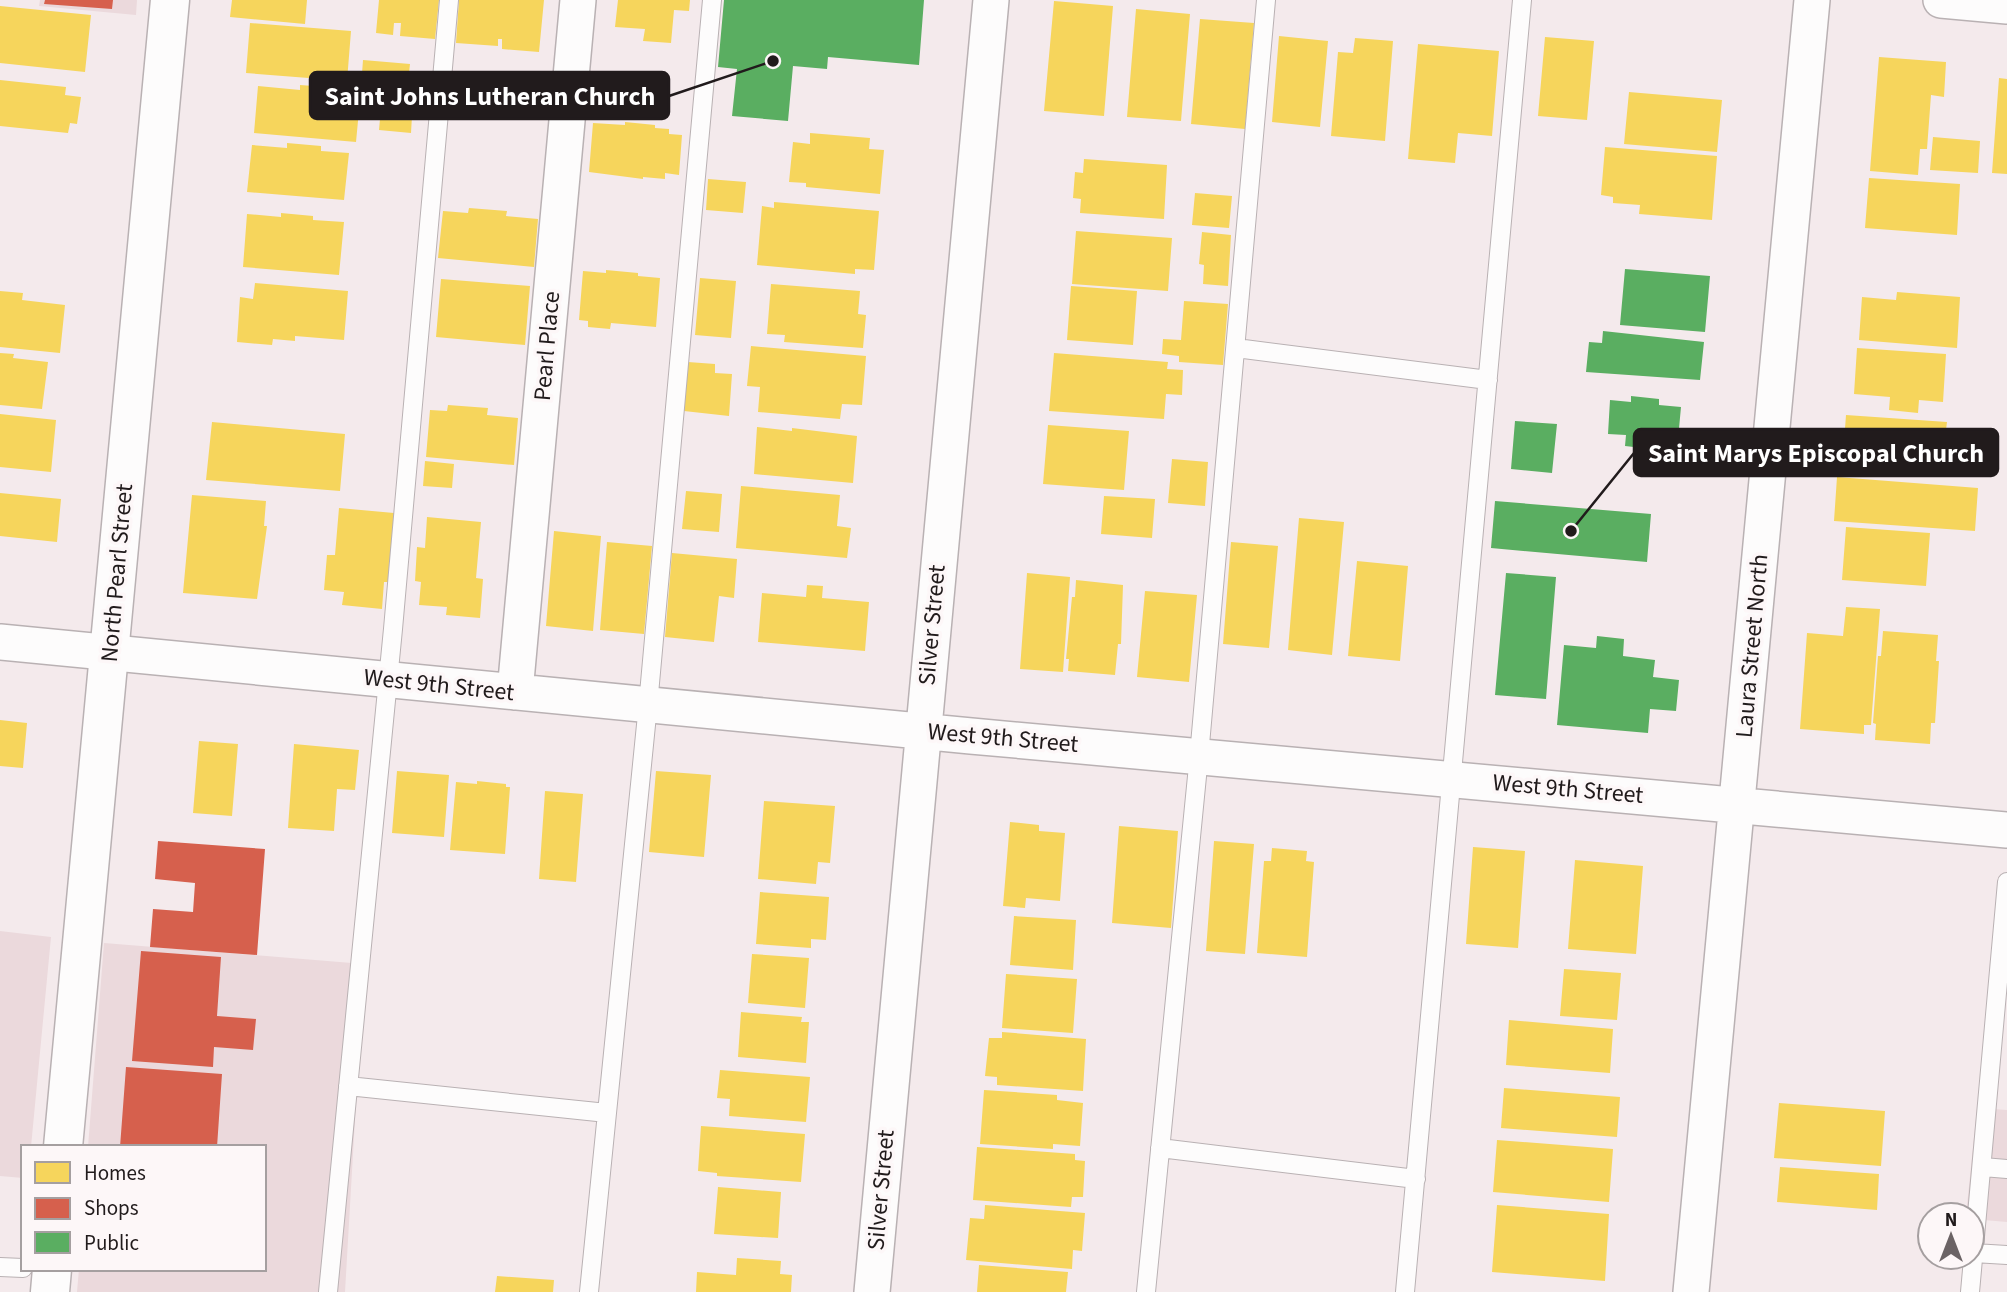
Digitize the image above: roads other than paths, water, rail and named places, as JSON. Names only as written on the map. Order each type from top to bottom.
[{"type":"street","name":"North Pearl Street","points":[[63,1145],[170,0]]},
{"type":"street","name":"Pearl Place","points":[[515,692],[578,0]]},
{"type":"street","name":"Silver Street","points":[[872,1292],[991,0]]},
{"type":"street","name":"Laura Street North","points":[[1691,1292],[1812,0]]},
{"type":"street","points":[[1941,0],[2007,6]]},
{"type":"street","name":"West 9th Street","points":[[0,642],[922,731],[2007,830]]},
{"type":"street","points":[[50,1292],[52,1271]]},
{"type":"lane","points":[[328,1292],[388,680],[449,0]]},
{"type":"lane","points":[[589,1292],[648,705],[712,0]]},
{"type":"lane","points":[[1146,1292],[1199,756],[1266,0]]},
{"type":"lane","points":[[1405,1292],[1522,0]]},
{"type":"lane","points":[[1236,348],[1488,380]]},
{"type":"lane","points":[[1979,1201],[2007,882]]},
{"type":"lane","points":[[348,1086],[607,1113]]},
{"type":"lane","points":[[1160,1148],[1416,1179]]},
{"type":"lane","points":[[1983,1167],[2007,1170]]},
{"type":"lane","points":[[1986,1253],[2007,1255]]},
{"type":"lane","points":[[0,1267],[21,1268]]},
{"type":"lane","points":[[1970,1292],[1972,1271]]},
{"type":"place","name":"Saint Johns Lutheran Church","points":[[773,61]]},
{"type":"place","name":"Saint Marys Episcopal Church","points":[[1571,531]]}]
